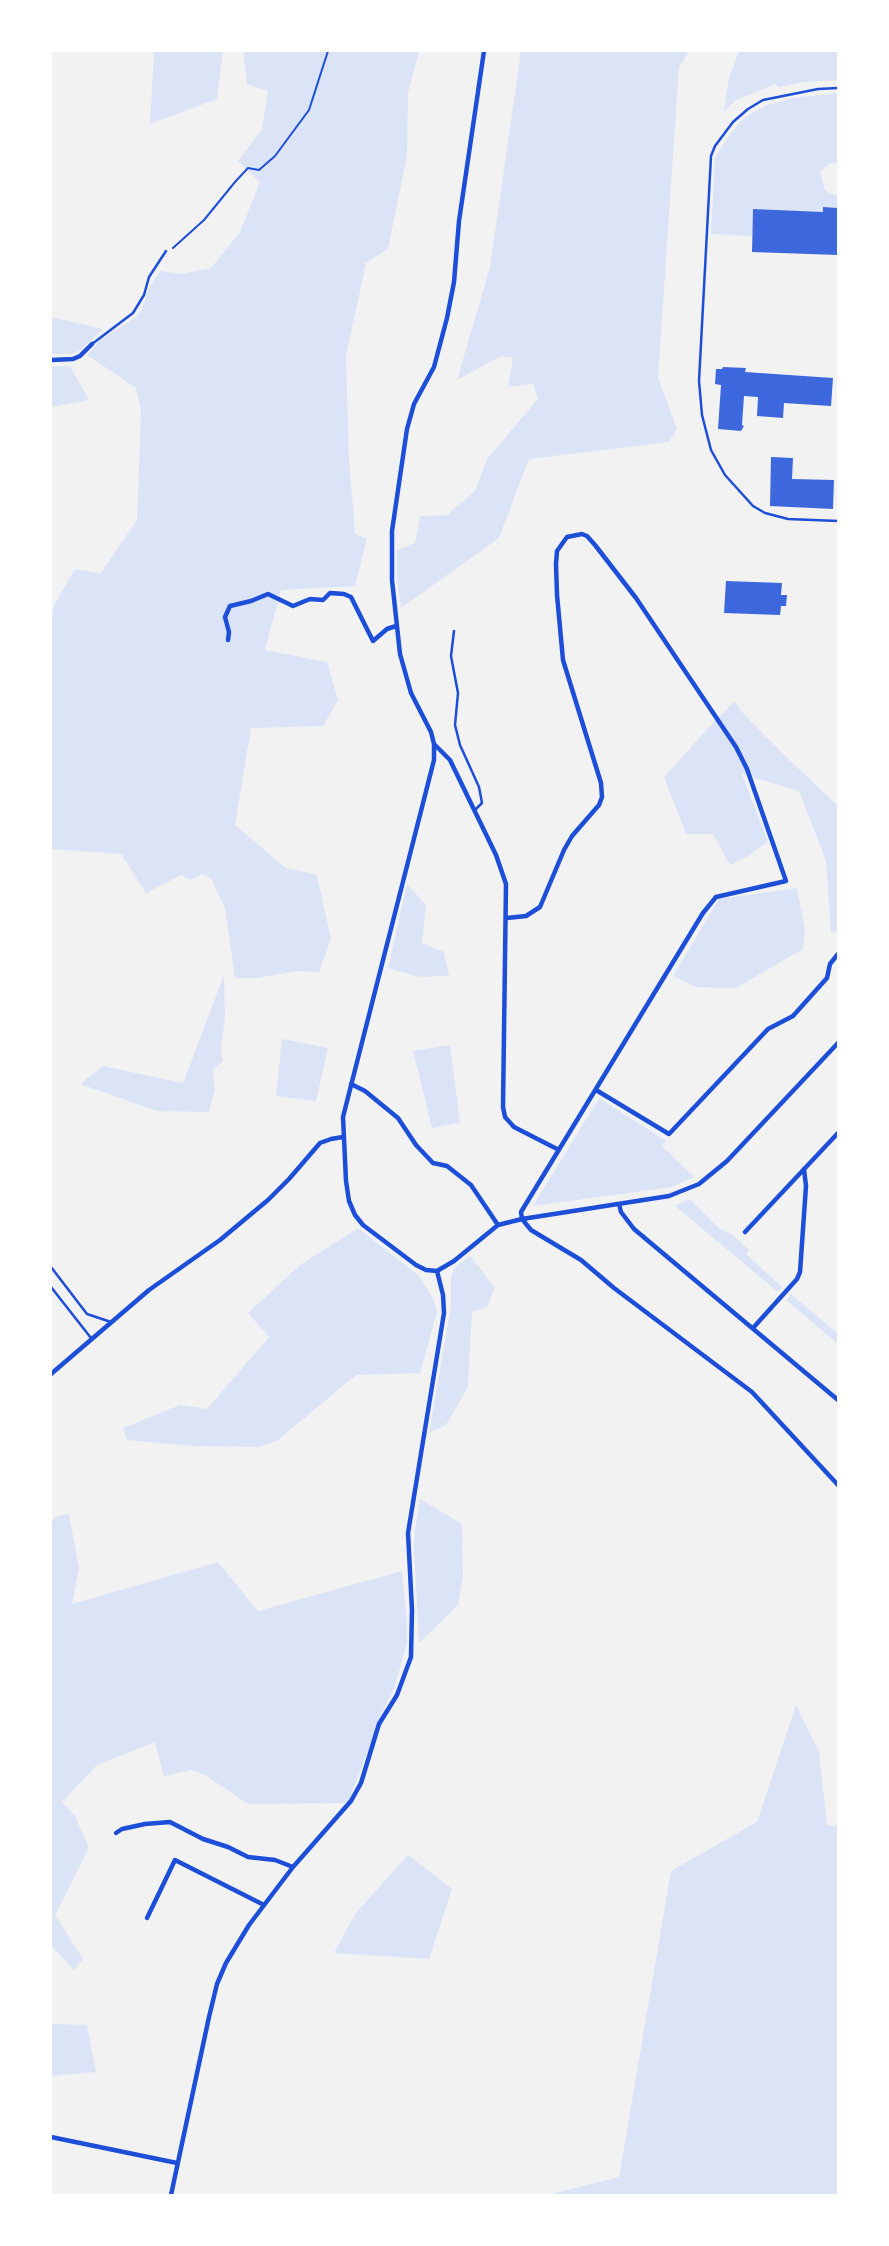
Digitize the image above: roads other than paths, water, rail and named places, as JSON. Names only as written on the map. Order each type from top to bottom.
[{"type":"street","points":[[484,51],[449,306],[436,363],[414,404],[407,429],[392,531],[392,580],[404,671],[434,744],[450,760],[504,876],[507,893],[505,1117],[514,1127],[559,1150]]},
{"type":"street","points":[[51,360],[73,359],[92,344]]},
{"type":"street","points":[[507,918],[526,916],[540,907],[572,836],[603,797],[561,648],[555,564],[557,551],[567,537],[582,534],[596,545],[636,598],[736,747],[747,769],[786,881],[716,897],[703,913],[521,1212],[522,1219],[531,1230],[581,1260],[752,1392],[838,1485]]},
{"type":"street","points":[[228,640],[225,617],[230,606],[268,593],[293,606],[310,599],[323,600],[330,593],[351,597],[373,641],[387,629],[396,626]]},
{"type":"street","points":[[434,744],[432,772],[407,860],[343,1117],[346,1181],[349,1201],[355,1215],[416,1265],[437,1271],[454,1261],[498,1225],[686,1191],[714,1174],[838,1043]]},
{"type":"street","points":[[596,1090],[669,1134],[768,1029],[793,1016],[827,978],[830,964],[838,954]]},
{"type":"street","points":[[351,1084],[365,1091],[398,1118],[416,1145],[433,1163],[447,1167],[471,1185],[498,1225]]},
{"type":"street","points":[[745,1232],[838,1133]]},
{"type":"street","points":[[51,1374],[149,1290],[220,1240],[268,1200],[320,1143],[343,1137]]},
{"type":"street","points":[[753,1328],[797,1279],[800,1272],[806,1186],[804,1169]]},
{"type":"street","points":[[618,1205],[634,1228],[838,1400]]},
{"type":"street","points":[[171,2195],[216,1984],[232,1951],[264,1905],[293,1867],[346,1808],[356,1792],[376,1733],[397,1695],[411,1657],[412,1610],[408,1533],[444,1313],[437,1271]]},
{"type":"street","points":[[116,1833],[145,1824],[170,1822],[248,1857],[275,1860],[293,1867]]},
{"type":"street","points":[[148,1918],[175,1860],[264,1905]]},
{"type":"street","points":[[51,2137],[177,2163]]},
{"type":"lane","points":[[838,88],[818,89],[763,100],[733,122],[710,156],[699,381],[702,415],[712,450],[725,475],[753,506],[765,513],[788,519],[838,521]]},
{"type":"lane","points":[[92,344],[133,313],[144,295],[154,269],[166,251]]},
{"type":"lane","points":[[454,631],[451,656],[458,693],[455,725],[460,746],[479,788],[482,803],[475,810]]},
{"type":"lane","points":[[51,1267],[87,1314],[111,1322]]},
{"type":"lane","points":[[51,1287],[91,1338]]}]
